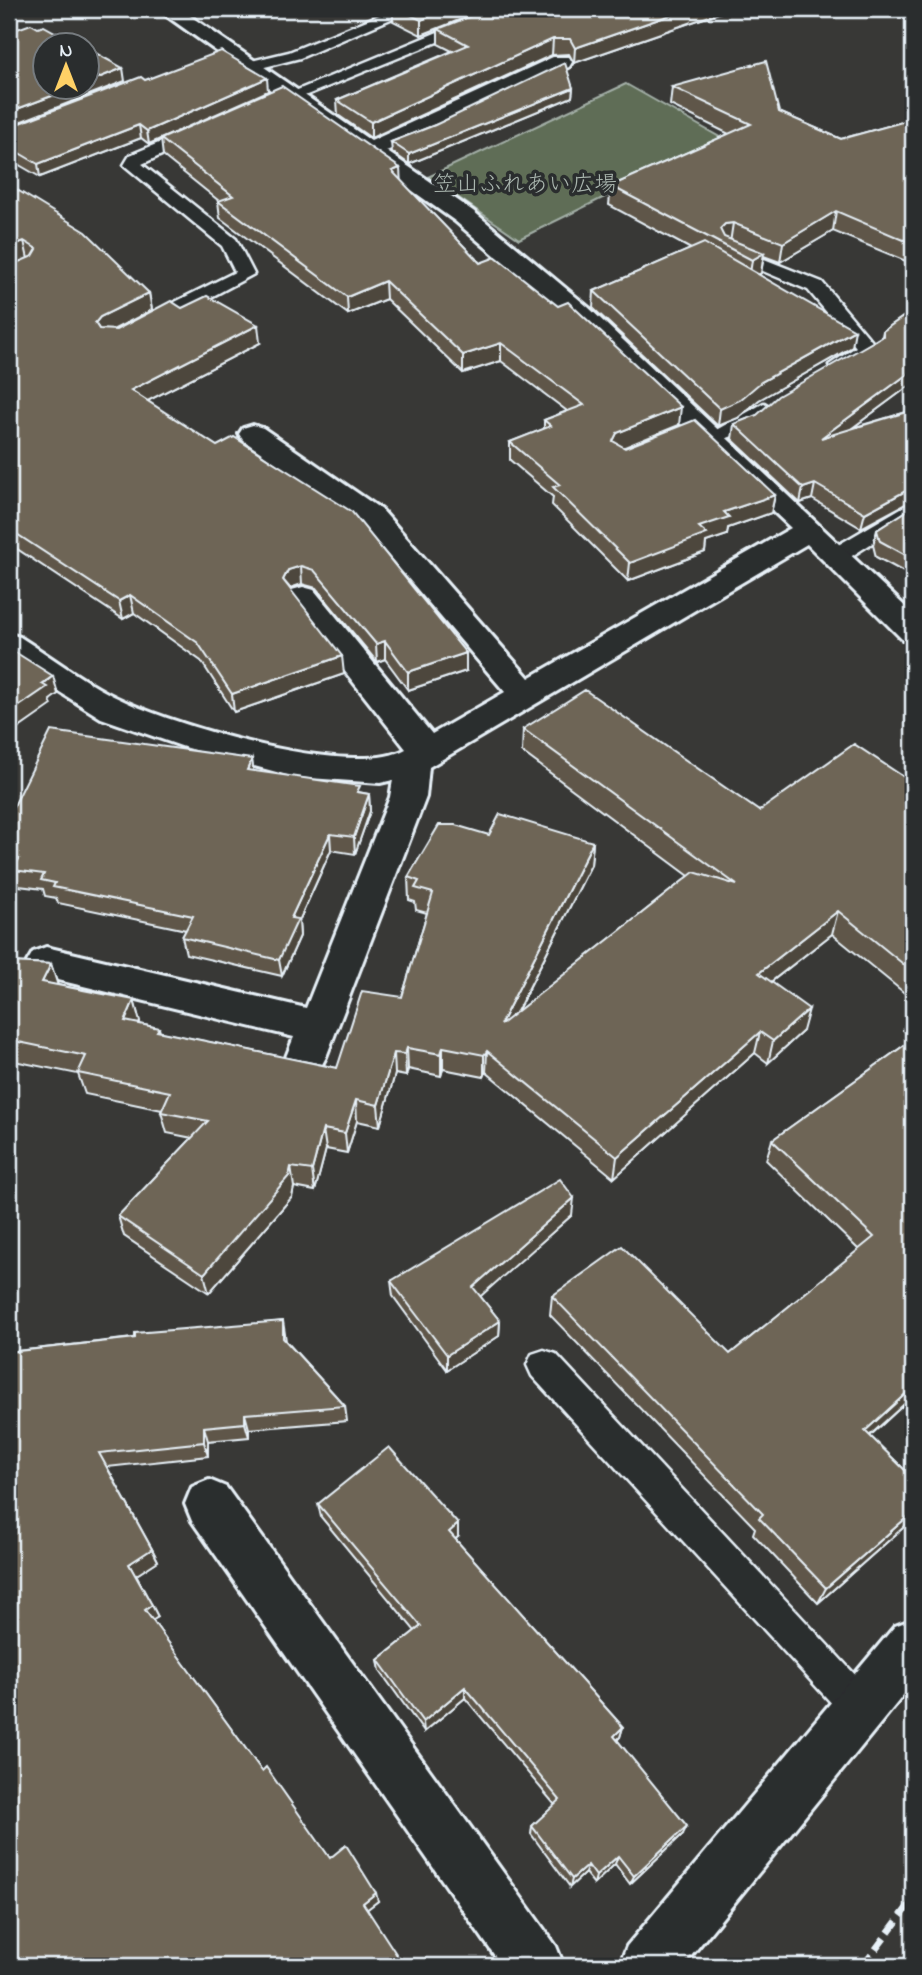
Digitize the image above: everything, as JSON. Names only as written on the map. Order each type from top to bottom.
[{"type":"street","points":[[167,9],[218,52],[249,66],[464,216],[579,313],[695,433],[810,530],[913,632]]},
{"type":"street","points":[[369,150],[426,127],[561,62]]},
{"type":"street","points":[[253,434],[372,516],[526,696]]},
{"type":"street","points":[[9,645],[113,710],[200,740],[295,765],[380,771],[419,757],[810,530]]},
{"type":"street","points":[[303,597],[419,757]]},
{"type":"street","points":[[46,962],[312,1042],[408,797],[419,757]]},
{"type":"street","points":[[209,1504],[536,1966]]},
{"type":"street","points":[[648,1966],[913,1644]]},
{"type":"lane","points":[[249,66],[295,55],[407,9]]},
{"type":"lane","points":[[261,103],[491,15]]},
{"type":"lane","points":[[135,329],[245,274],[230,243],[133,165],[136,159],[211,125]]},
{"type":"lane","points":[[729,250],[815,286],[868,349],[823,374]]},
{"type":"lane","points":[[695,433],[746,424],[778,400]]},
{"type":"lane","points":[[836,556],[913,508]]},
{"type":"lane","points":[[544,1365],[860,1707]]},
{"type":"green space","name":"笠山ふれあい広場","points":[[626,84],[723,139],[519,239],[428,177]]},
{"type":"building","points":[[398,9],[449,9],[421,20]]},
{"type":"building","points":[[489,9],[688,9],[575,48],[570,39],[553,39],[371,122],[337,100],[468,45],[438,29]]},
{"type":"building","points":[[31,24],[38,28],[44,26],[55,32],[32,32],[32,102],[36,102],[9,112],[9,32]]},
{"type":"building","points":[[221,51],[267,78],[147,131],[139,125],[38,164],[9,147],[9,127],[75,102],[102,102],[102,92],[141,77],[145,80]]},
{"type":"building","points":[[102,57],[123,68],[102,76]]},
{"type":"building","points":[[766,61],[779,112],[841,139],[913,119],[913,244],[836,211],[783,243],[733,223],[725,224],[720,229],[724,237],[764,253],[752,260],[611,186],[751,124],[672,87]]},
{"type":"building","points":[[565,63],[573,88],[409,154],[391,142],[435,125]]},
{"type":"building","points":[[282,86],[400,168],[392,171],[480,263],[496,257],[558,306],[568,302],[681,407],[617,433],[613,441],[625,448],[695,420],[775,495],[724,512],[729,517],[699,527],[707,534],[630,563],[553,487],[560,485],[510,442],[551,426],[544,420],[584,405],[501,343],[463,355],[385,281],[347,297],[218,201],[233,196],[161,139]]},
{"type":"building","points":[[14,188],[86,232],[149,293],[100,317],[95,323],[99,329],[116,330],[171,301],[182,308],[207,296],[258,325],[131,390],[217,446],[234,437],[352,512],[466,653],[408,672],[385,641],[376,644],[314,570],[301,566],[288,570],[283,580],[342,656],[232,694],[198,643],[130,595],[119,601],[12,531],[9,533],[9,476],[13,473],[9,470],[9,266],[33,256],[37,249],[24,241],[9,247],[9,191]]},
{"type":"building","points":[[704,243],[855,330],[761,382],[740,400],[720,409],[594,291]]},
{"type":"building","points":[[913,310],[913,370],[821,438],[913,410],[913,487],[865,513],[815,484],[803,488],[734,424],[757,415],[778,396],[883,336],[883,331]]},
{"type":"building","points":[[913,507],[913,559],[880,541],[877,530]]},
{"type":"building","points":[[15,652],[53,676],[42,684],[47,687],[9,713],[9,656]]},
{"type":"building","points":[[585,690],[759,811],[854,744],[913,783],[913,972],[838,911],[759,973],[809,1009],[773,1041],[760,1032],[617,1157],[487,1051],[484,1055],[443,1047],[441,1054],[407,1048],[405,1054],[394,1053],[378,1105],[356,1100],[345,1133],[323,1129],[312,1170],[291,1167],[289,1176],[204,1274],[118,1216],[208,1121],[161,1112],[170,1092],[78,1073],[86,1056],[9,1040],[9,962],[51,964],[42,982],[134,1000],[125,1021],[159,1028],[157,1031],[337,1068],[362,991],[402,997],[433,893],[415,888],[419,881],[408,877],[439,825],[455,825],[489,835],[500,814],[593,842],[500,1025],[694,872],[737,885],[523,729]]},
{"type":"building","points":[[51,731],[252,759],[247,770],[360,786],[357,792],[369,794],[354,837],[330,834],[291,918],[298,919],[279,960],[182,937],[193,916],[53,887],[55,883],[41,880],[44,874],[13,870],[19,859],[9,857],[9,816]]},
{"type":"building","points":[[913,1039],[913,1387],[865,1431],[913,1478],[913,1512],[826,1588],[759,1518],[763,1514],[552,1296],[622,1246],[730,1354],[874,1237],[772,1140]]},
{"type":"building","points":[[560,1179],[574,1198],[473,1287],[500,1321],[447,1355],[391,1281]]},
{"type":"building","points":[[283,1321],[283,1338],[345,1406],[245,1414],[245,1423],[204,1427],[204,1442],[99,1453],[152,1549],[129,1564],[152,1605],[145,1610],[262,1771],[266,1767],[330,1858],[346,1845],[376,1893],[363,1903],[404,1966],[9,1966],[9,1352],[135,1338],[135,1333]]},
{"type":"building","points":[[389,1447],[458,1524],[449,1532],[623,1727],[614,1736],[687,1826],[634,1876],[618,1856],[596,1876],[588,1865],[572,1879],[532,1826],[560,1800],[465,1687],[423,1722],[378,1660],[421,1626],[318,1504]]},
{"type":"railway","points":[[863,1966],[913,1900]]}]
